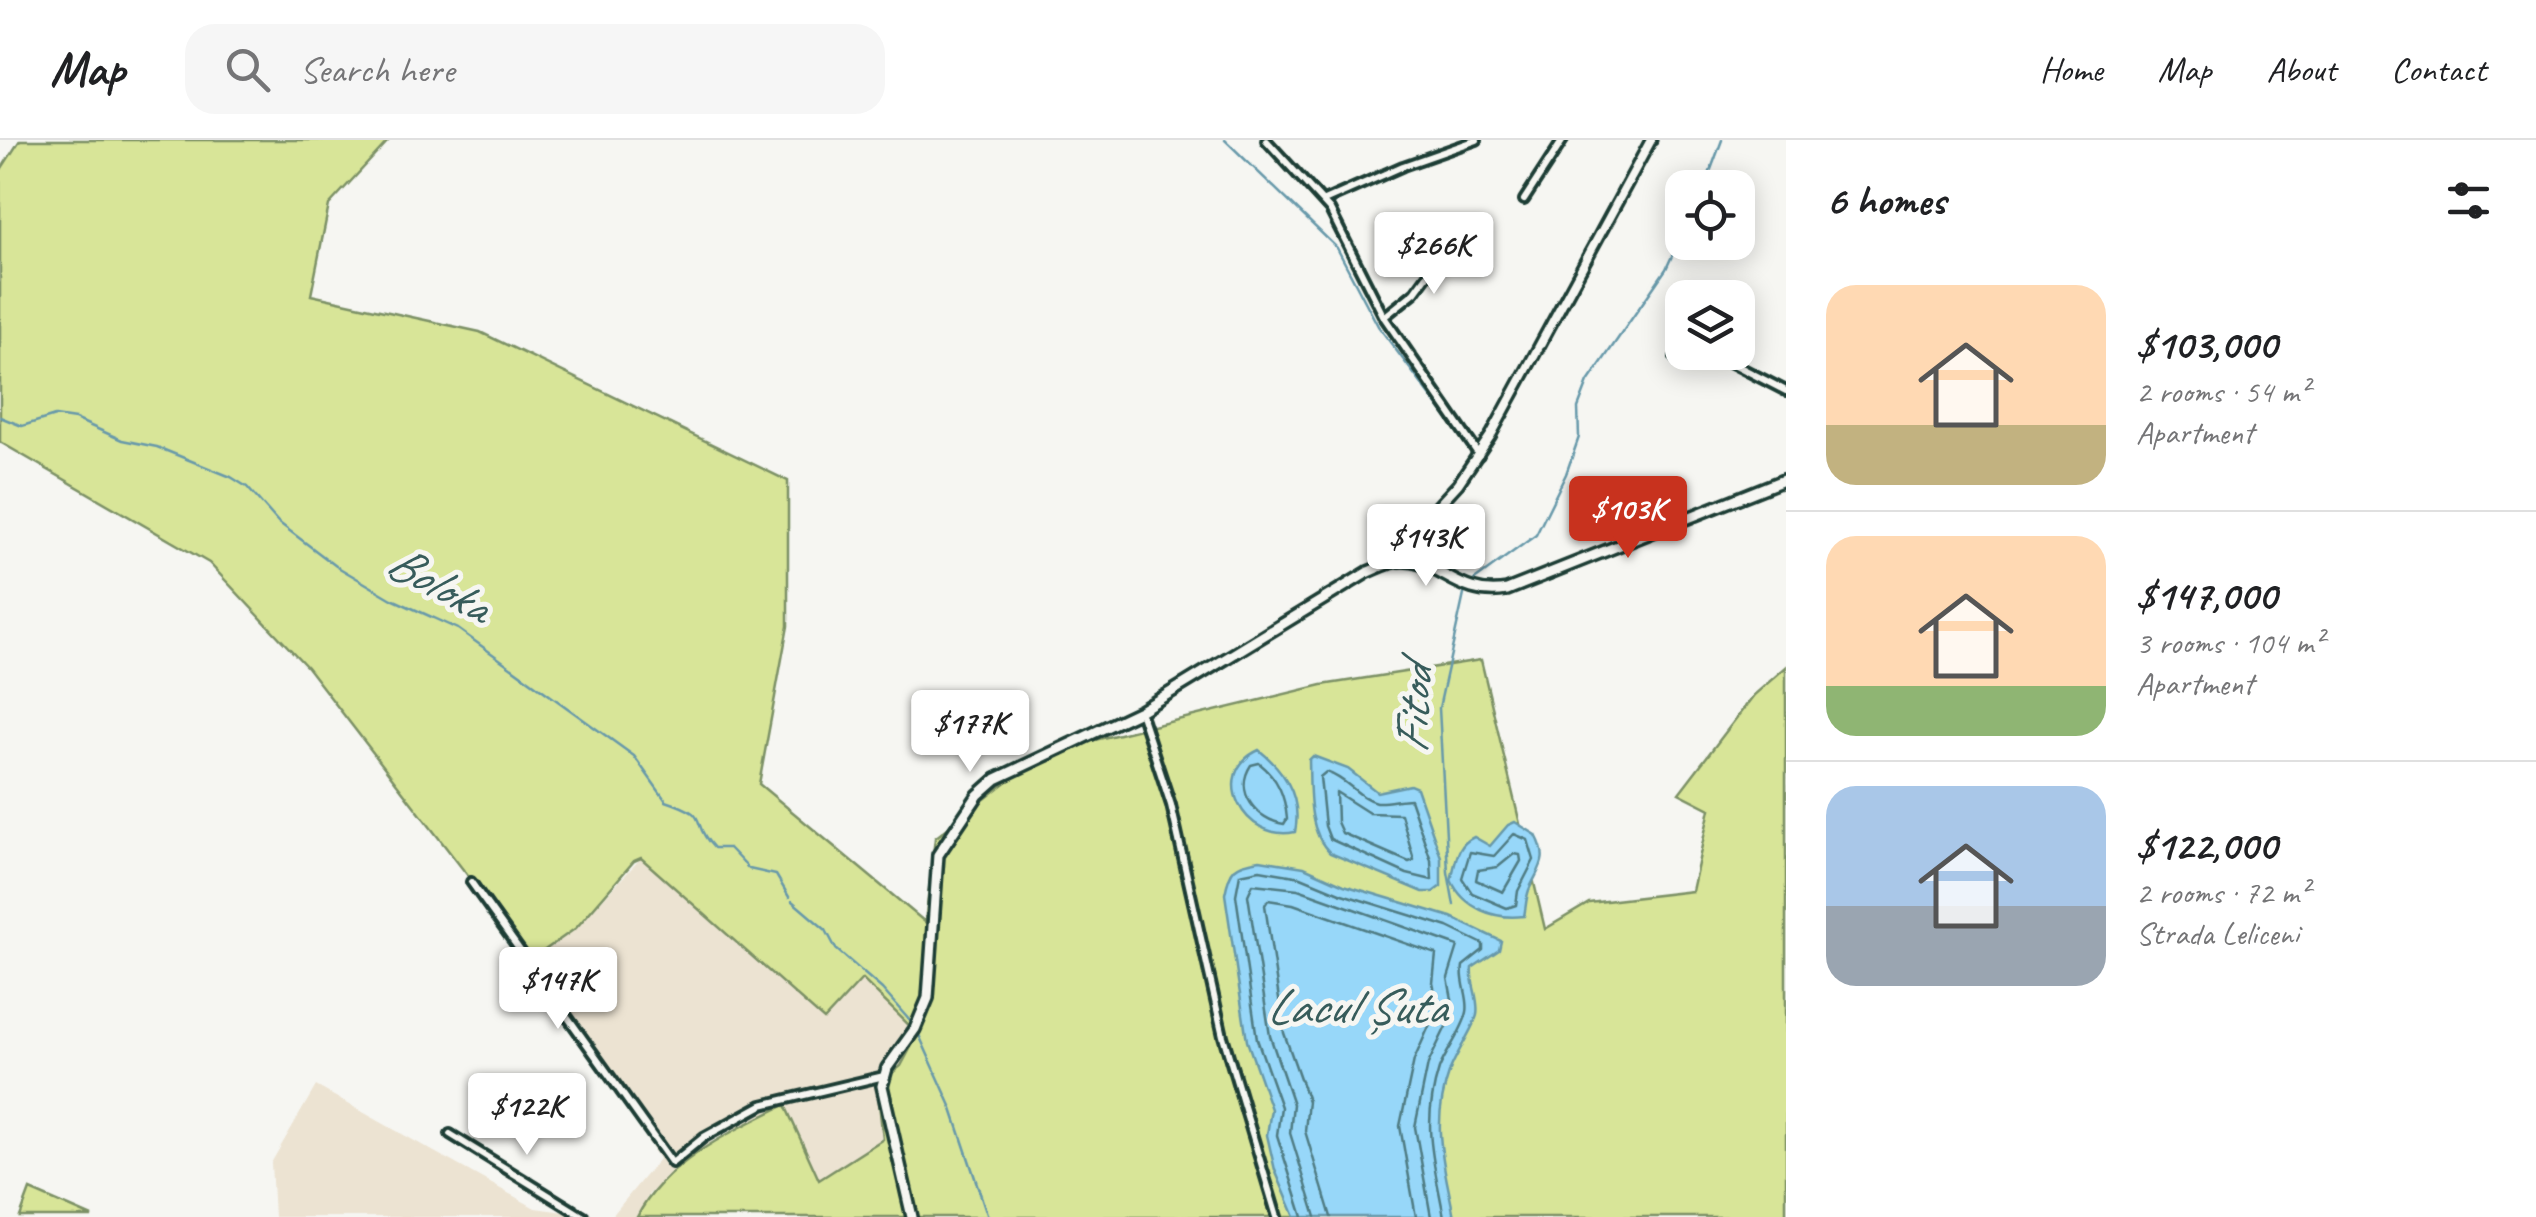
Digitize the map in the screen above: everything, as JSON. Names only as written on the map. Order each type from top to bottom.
[{"type":"main road","points":[[912,1217],[884,1108],[884,1076],[915,1029],[928,998],[936,862],[963,814],[996,779],[1140,711],[1368,572],[1394,562],[1420,565],[1466,588],[1493,592],[1524,584],[1786,480]]},
{"type":"street","points":[[1266,140],[1324,201],[1384,317],[1479,454]]},
{"type":"street","points":[[1324,201],[1403,166],[1477,140]]},
{"type":"street","points":[[1524,200],[1563,140]]},
{"type":"street","points":[[1394,562],[1399,548],[1458,484],[1479,454],[1651,140]]},
{"type":"street","points":[[1384,317],[1415,292],[1450,244]]},
{"type":"street","points":[[1745,370],[1786,391]]},
{"type":"street","points":[[1140,711],[1170,805],[1223,1036],[1277,1217]]},
{"type":"street","points":[[471,882],[672,1162],[704,1137],[762,1105],[884,1076]]},
{"type":"street","points":[[450,1134],[584,1217]]},
{"type":"shaded area","points":[[641,858],[824,1020],[861,979],[919,1035],[901,1066],[877,1085],[884,1139],[819,1180],[784,1105],[716,1138],[649,1194],[637,1217],[611,1217],[659,1159],[532,959],[576,928]]},
{"type":"shaded area","points":[[316,1086],[535,1208],[600,1217],[274,1217],[271,1163]]},
{"type":"green space","points":[[20,140],[389,140],[329,205],[311,295],[480,332],[788,481],[788,626],[759,784],[925,922],[935,838],[1045,752],[1322,685],[1481,660],[1545,929],[1589,903],[1692,891],[1710,809],[1679,793],[1754,695],[1786,667],[1786,1217],[637,1217],[649,1197],[682,1164],[785,1105],[819,1180],[883,1139],[877,1085],[901,1066],[918,1034],[862,979],[824,1020],[641,858],[634,861],[576,928],[532,959],[307,667],[209,563],[0,442],[0,171]]},
{"type":"green space","points":[[30,1190],[92,1217],[20,1217]]},
{"type":"water","points":[[1259,750],[1277,767],[1294,797],[1295,832],[1277,833],[1261,827],[1239,804],[1234,789],[1236,774],[1244,761]]},
{"type":"water","points":[[1313,756],[1348,769],[1377,792],[1410,785],[1417,788],[1441,857],[1441,886],[1433,892],[1423,892],[1330,853],[1317,833],[1311,809],[1309,760]]},
{"type":"water","points":[[1515,822],[1536,835],[1543,858],[1528,893],[1524,916],[1491,914],[1472,905],[1451,880],[1458,855],[1468,840],[1474,837],[1490,846]]},
{"type":"water","name":"Lacul Șuta","points":[[1260,860],[1304,867],[1344,885],[1451,917],[1501,941],[1499,950],[1472,968],[1477,1015],[1444,1090],[1441,1144],[1454,1217],[1295,1217],[1275,1170],[1267,1135],[1271,1109],[1247,1041],[1225,894],[1235,869]]},
{"type":"waterway","points":[[1225,140],[1337,248],[1378,326],[1474,454]]},
{"type":"waterway","name":"Fitod","points":[[1711,170],[1722,140]]},
{"type":"waterway","name":"Fitod","points":[[1469,584],[1536,535],[1579,437],[1578,408],[1588,382],[1670,260]]},
{"type":"waterway","name":"Boloka","points":[[0,417],[22,426],[55,416],[75,419],[122,440],[157,447],[231,477],[247,487],[278,522],[336,566],[392,599],[458,629],[634,756],[666,801],[695,815],[714,848],[729,848],[749,869],[776,875],[789,897]]},
{"type":"waterway","name":"Fitod","points":[[1454,905],[1448,872],[1439,708],[1465,590]]},
{"type":"waterway","name":"Boloka","points":[[792,901],[826,930],[836,949],[882,989],[911,1022]]},
{"type":"waterway","name":"Boloka","points":[[919,1035],[951,1106],[988,1217]]}]
